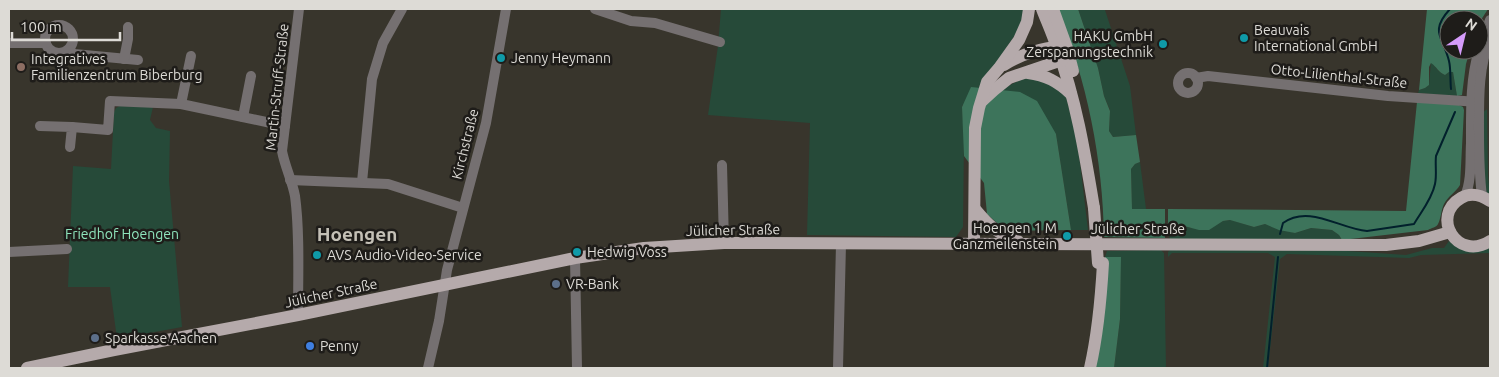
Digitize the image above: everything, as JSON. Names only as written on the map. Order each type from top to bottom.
[{"type":"main road","points":[[974,244],[975,128],[980,103],[991,76],[1011,52],[1025,29],[1029,9]]},
{"type":"main road","points":[[1042,9],[1064,52],[1071,94],[1098,208]]},
{"type":"main road","points":[[1053,9],[1089,133],[1098,208],[1102,296],[1090,368]]},
{"type":"main road","points":[[999,68],[1010,61],[1048,47],[1064,52]]},
{"type":"main road","points":[[980,103],[1002,82],[1064,52]]},
{"type":"main road","points":[[1023,72],[1050,78],[1071,94]]},
{"type":"main road","points":[[1486,198],[1473,194],[1457,200],[1451,207],[1447,224],[1456,240],[1464,246],[1483,246],[1490,241]]},
{"type":"main road","points":[[975,209],[987,225],[1024,244]]},
{"type":"main road","name":"Jülicher Straße","points":[[26,368],[575,258],[644,248],[724,243],[1386,245],[1419,240],[1450,232]]},
{"type":"main road","points":[[1086,368],[1100,263]]},
{"type":"street","name":"Martin-Struff-Straße","points":[[298,315],[297,216],[294,194],[282,151],[299,9]]},
{"type":"street","points":[[362,182],[372,80],[383,43],[402,9]]},
{"type":"street","name":"Kirchstraße","points":[[428,368],[439,321],[446,270],[486,123],[506,9]]},
{"type":"street","points":[[595,9],[631,21],[655,23],[720,42]]},
{"type":"street","points":[[54,26],[67,28],[72,32],[72,45],[63,53],[52,52],[46,43],[46,36],[54,26]]},
{"type":"street","points":[[124,59],[128,27]]},
{"type":"street","points":[[1464,196],[1468,188],[1475,102],[1490,39]]},
{"type":"street","points":[[9,43],[46,43]]},
{"type":"street","points":[[68,50],[74,54],[138,60]]},
{"type":"street","points":[[181,104],[191,56]]},
{"type":"street","points":[[1476,60],[1475,102],[1479,175],[1486,198]]},
{"type":"street","points":[[243,117],[251,76]]},
{"type":"street","name":"Otto-Lilienthal-Straße","points":[[1196,78],[1208,76],[1388,96],[1475,102]]},
{"type":"street","points":[[40,126],[108,130],[110,101],[181,104],[285,126]]},
{"type":"street","points":[[70,147],[72,127]]},
{"type":"street","points":[[722,165],[724,243]]},
{"type":"street","points":[[290,180],[388,184],[463,208]]},
{"type":"street","points":[[838,368],[840,244]]},
{"type":"street","points":[[9,252],[67,250]]},
{"type":"street","points":[[575,258],[577,368]]},
{"type":"green space","points":[[721,9],[1024,9],[1024,22],[979,88],[962,106],[964,138],[963,227],[956,237],[807,235],[810,123],[708,115],[718,46]]},
{"type":"green space","points":[[1057,9],[1078,9],[1110,111],[1109,131],[1113,137],[1136,135],[1140,162],[1131,169],[1132,209],[1165,209],[1165,238],[1104,237],[1097,150],[1077,63]]},
{"type":"green space","points":[[1078,9],[1105,10],[1130,86],[1136,135],[1113,137],[1109,131],[1110,110]]},
{"type":"green space","points":[[1427,9],[1488,9],[1439,10],[1439,60],[1467,60],[1462,95],[1457,96],[1453,72],[1445,75],[1431,63],[1429,67],[1429,85],[1419,90]]},
{"type":"green space","points":[[1431,62],[1445,75],[1453,72],[1457,96],[1418,93],[1419,90],[1429,85]]},
{"type":"green space","points":[[1026,77],[1049,82],[1066,96],[1077,138],[1088,230],[1071,230],[1056,134],[1000,90]]},
{"type":"green space","points":[[971,87],[1020,92],[1037,101],[1056,134],[1071,230],[1006,231],[987,214],[984,183],[964,156],[962,107]]},
{"type":"green space","points":[[1417,102],[1459,105],[1464,110],[1460,185],[1443,206],[1439,222],[1435,227],[1428,230],[1342,240],[1332,230],[1311,228],[1295,233],[1279,230],[1265,224],[1254,227],[1230,220],[1223,221],[1209,230],[1199,230],[1184,226],[1178,228],[1168,226],[1168,209],[1406,211]]},
{"type":"green space","name":"Friedhof Hoengen","points":[[120,106],[153,107],[150,120],[156,128],[170,131],[169,181],[182,327],[117,339],[110,287],[68,287],[73,166],[111,169],[114,112]]},
{"type":"green space","points":[[1487,109],[1490,197],[1483,184],[1482,113]]},
{"type":"green space","points":[[1140,162],[1146,209],[1132,209],[1131,169]]},
{"type":"green space","points":[[1231,220],[1254,227],[1265,224],[1295,233],[1311,228],[1332,230],[1342,240],[1170,239],[1169,236],[1168,226],[1191,228],[1216,225],[1223,221]]},
{"type":"green space","points":[[1449,241],[1465,249],[1490,246],[1490,253],[1421,255],[1409,258],[1287,254],[1280,259],[1268,368],[1263,368],[1275,257],[1268,253],[1172,253],[1168,257],[1170,250],[1333,250],[1406,255],[1432,248],[1444,248]]},
{"type":"green space","points":[[1161,250],[1164,253],[1166,368],[1114,368],[1120,319],[1121,257],[1105,257],[1107,251]]},
{"type":"green space","points":[[1105,257],[1121,257],[1120,319],[1114,368],[1094,368],[1104,281]]},
{"type":"waterway","points":[[1450,9],[1440,23],[1439,35],[1449,61],[1451,89]]},
{"type":"waterway","points":[[1280,234],[1283,223],[1303,216],[1325,219],[1367,231],[1414,224],[1434,190],[1436,156],[1455,112]]},
{"type":"waterway","points":[[1267,368],[1278,257]]},
{"type":"place","name":"Beauvais International GmbH","points":[[1244,38]]},
{"type":"place","name":"HAKU GmbH Zerspanungstechnik","points":[[1163,44]]},
{"type":"place","name":"Jenny Heymann","points":[[501,58]]},
{"type":"place","name":"Integratives Familienzentrum Biberburg","points":[[21,67]]},
{"type":"place","name":"Hoengen 1 M Ganzmeilenstein","points":[[1067,236]]},
{"type":"place","name":"Hedwig Voss","points":[[577,252]]},
{"type":"place","name":"AVS Audio-Video-Service","points":[[317,255]]},
{"type":"place","name":"VR-Bank","points":[[556,284]]},
{"type":"place","name":"Sparkasse Aachen","points":[[95,338]]},
{"type":"place","name":"Penny","points":[[310,346]]},
{"type":"district","name":"Hoengen","points":[[357,234]]}]
